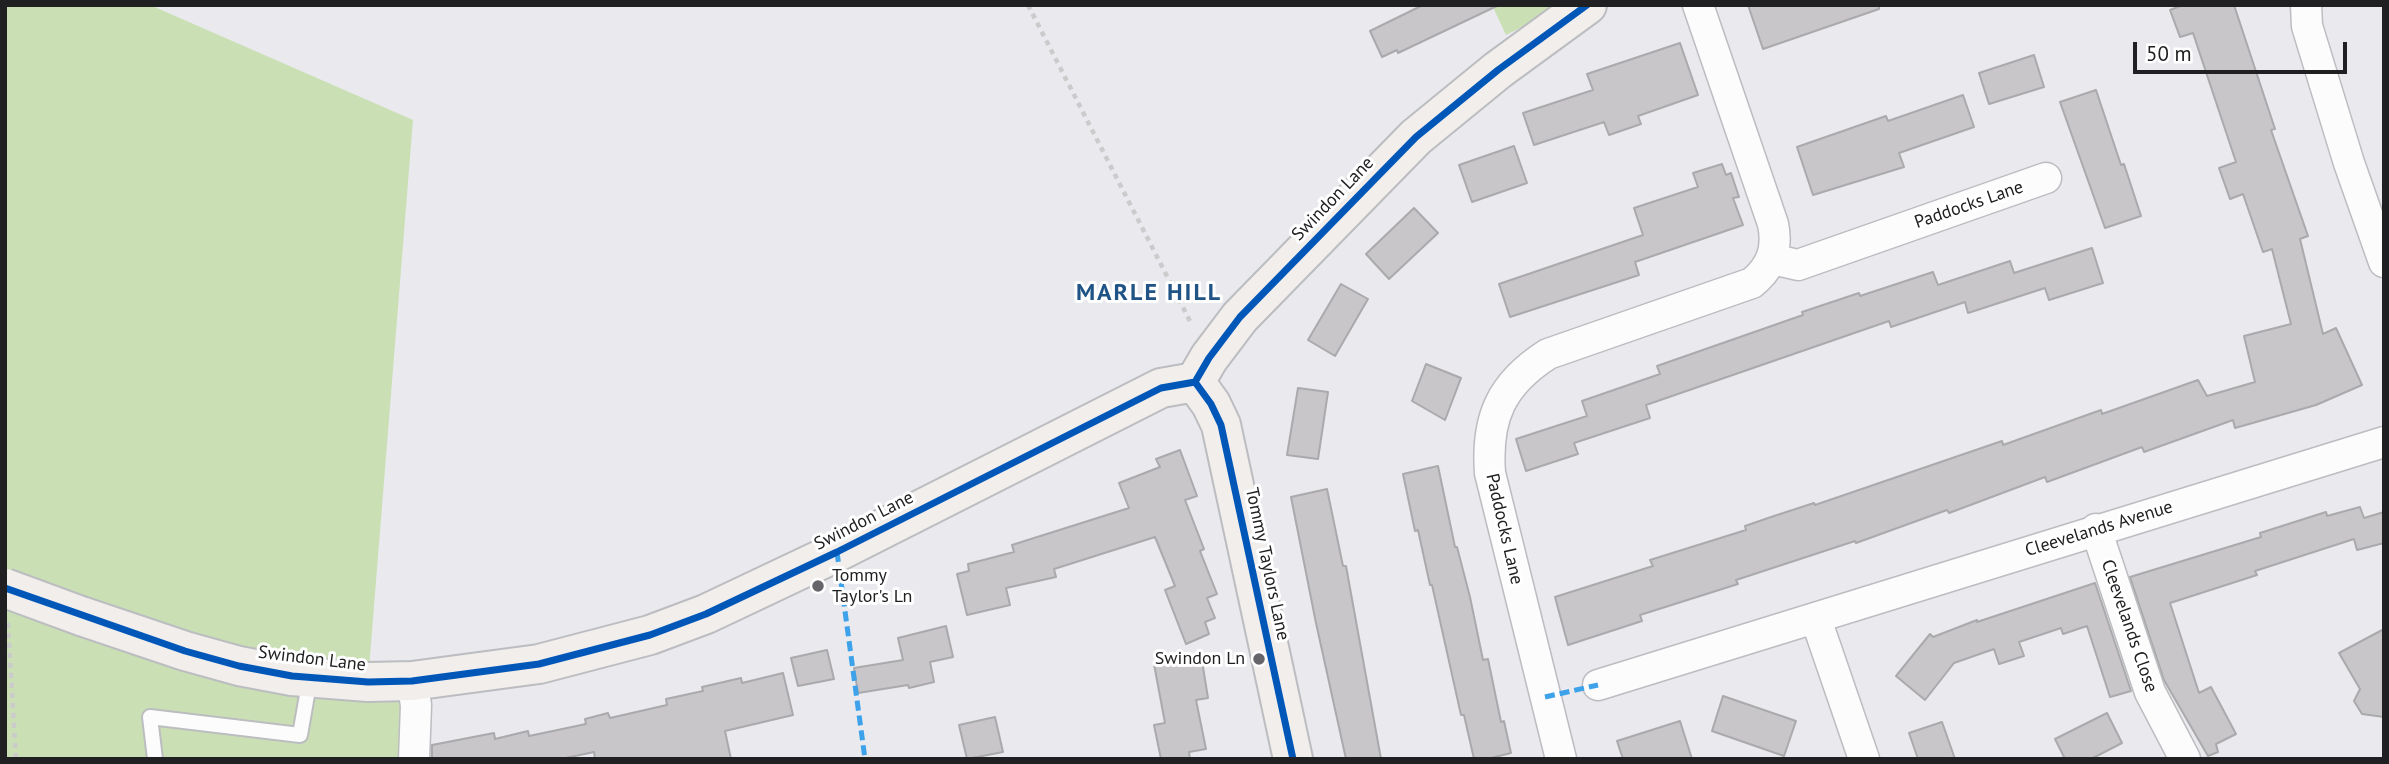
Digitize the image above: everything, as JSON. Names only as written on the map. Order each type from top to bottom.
[{"type":"street","name":"Swindon Lane","points":[[6,604],[81,615],[185,651],[239,666],[368,682],[412,681],[539,664],[650,635],[706,614],[837,552],[1161,388],[1202,370],[1240,317],[1416,137],[1498,70],[1587,5]]},
{"type":"street","points":[[1698,5],[1773,224],[1775,235],[1772,259]]},
{"type":"street","points":[[2306,5],[2307,26],[2349,163],[2384,262]]},
{"type":"street","name":"Paddocks Lane","points":[[1561,759],[1490,473],[1490,431],[1505,393],[1517,378],[1548,354],[1752,284],[1772,259],[1798,265],[2046,178]]},
{"type":"street","name":"Tommy Taylors Lane","points":[[1202,370],[1221,425],[1293,759]]},
{"type":"street","name":"Cleevelands Avenue","points":[[1598,685],[2384,442]]},
{"type":"street","name":"Cleevelands Close","points":[[2096,529],[2150,692],[2185,759]]},
{"type":"street","points":[[1816,619],[1864,759]]},
{"type":"street","points":[[412,681],[416,705],[414,759]]},
{"type":"lane","points":[[155,759],[150,717],[300,735],[311,677]]},
{"type":"path","points":[[1028,5],[1202,370]]},
{"type":"path","points":[[6,604],[16,759]]},
{"type":"green space","points":[[5,5],[150,5],[413,120],[368,681],[412,681],[414,759],[5,759]]},
{"type":"green space","points":[[1492,5],[1566,5],[1506,35]]},
{"type":"building","points":[[1423,5],[1499,5],[1398,53],[1397,50],[1382,57],[1370,31]]},
{"type":"building","points":[[1748,5],[1879,5],[1879,9],[1763,49]]},
{"type":"building","points":[[2183,5],[2234,5],[2275,129],[2271,130],[2308,236],[2300,239],[2323,334],[2336,328],[2362,385],[2316,405],[2235,428],[2233,420],[2144,452],[2142,447],[2047,482],[2045,477],[1949,513],[1947,510],[1856,543],[1855,541],[1736,580],[1738,584],[1640,615],[1642,621],[1568,645],[1555,597],[1653,566],[1650,560],[1746,530],[1745,526],[2002,441],[2003,445],[2101,410],[2102,414],[2198,380],[2207,396],[2255,382],[2244,336],[2291,324],[2272,249],[2263,252],[2243,194],[2230,199],[2219,168],[2236,162],[2193,33],[2180,37],[2170,10]]},
{"type":"building","points":[[1680,43],[1698,95],[1638,116],[1641,124],[1609,135],[1604,122],[1534,145],[1523,113],[1593,90],[1587,74]]},
{"type":"building","points":[[2034,55],[2044,87],[1989,104],[1979,73]]},
{"type":"building","points":[[2096,90],[2141,216],[2105,228],[2060,102]]},
{"type":"building","points":[[1963,95],[1974,127],[1899,153],[1904,167],[1813,195],[1797,147],[1886,116],[1888,121]]},
{"type":"building","points":[[1514,146],[1527,183],[1472,202],[1459,165]]},
{"type":"building","points":[[1722,164],[1726,175],[1731,173],[1739,197],[1733,198],[1743,225],[1635,262],[1639,275],[1510,317],[1499,284],[1643,235],[1634,208],[1698,187],[1693,173]]},
{"type":"building","points":[[1414,208],[1438,233],[1389,279],[1366,254]]},
{"type":"building","points":[[2092,248],[2103,283],[2049,300],[2045,288],[1968,313],[1965,302],[1891,327],[1889,321],[1646,405],[1650,418],[1574,443],[1578,454],[1526,471],[1516,439],[1587,416],[1582,401],[1660,374],[1657,366],[1803,315],[1802,312],[1933,272],[1938,285],[2010,261],[2014,273]]},
{"type":"building","points":[[1341,284],[1368,299],[1335,356],[1308,340]]},
{"type":"building","points":[[1426,364],[1461,378],[1445,420],[1412,401]]},
{"type":"building","points":[[1298,388],[1328,392],[1318,459],[1287,455]]},
{"type":"building","points":[[1180,450],[1197,496],[1185,500],[1204,549],[1200,551],[1217,594],[1207,598],[1215,618],[1205,622],[1209,634],[1186,644],[1165,590],[1175,586],[1155,537],[1054,569],[1056,577],[1006,588],[1010,605],[967,615],[957,574],[969,571],[968,564],[1014,552],[1012,545],[1129,508],[1119,483],[1160,467],[1156,459]]},
{"type":"building","points":[[1438,466],[1483,660],[1488,659],[1501,722],[1504,721],[1511,753],[1487,759],[1474,759],[1464,715],[1461,715],[1432,585],[1418,530],[1415,531],[1403,474]]},
{"type":"building","points":[[1327,489],[1343,566],[1346,566],[1381,759],[1346,759],[1316,623],[1291,497]]},
{"type":"building","points":[[2360,507],[2364,518],[2384,512],[2384,543],[2357,550],[2354,539],[2255,571],[2257,575],[2170,603],[2199,693],[2211,687],[2236,734],[2216,744],[2218,752],[2208,756],[2164,680],[2130,577],[2261,537],[2260,533],[2326,512],[2327,516]]},
{"type":"building","points":[[2095,583],[2131,691],[2110,697],[2087,626],[2063,634],[2061,628],[2019,642],[2024,656],[1999,664],[1994,649],[1954,663],[1925,700],[1896,676],[1930,634],[1933,637],[1977,620]]},
{"type":"building","points":[[946,626],[953,657],[930,662],[934,682],[909,688],[908,685],[858,693],[854,668],[903,660],[898,638]]},
{"type":"building","points":[[2384,629],[2384,717],[2362,714],[2354,701],[2360,689],[2339,653]]},
{"type":"building","points":[[827,650],[834,679],[798,686],[791,658]]},
{"type":"building","points":[[1201,655],[1208,698],[1196,700],[1206,749],[1189,752],[1190,759],[1161,759],[1154,725],[1165,723],[1154,664]]},
{"type":"building","points":[[783,673],[793,715],[725,731],[731,759],[595,759],[594,752],[561,759],[432,759],[432,745],[494,733],[495,739],[528,731],[529,736],[586,724],[585,719],[608,713],[610,718],[667,705],[666,699],[703,691],[702,687],[741,678],[742,683]]},
{"type":"building","points":[[1723,696],[1796,721],[1784,756],[1712,731]]},
{"type":"building","points":[[2107,713],[2122,743],[2091,759],[2065,759],[2055,739]]},
{"type":"building","points":[[995,717],[1003,752],[967,759],[959,725]]},
{"type":"building","points":[[1680,721],[1692,759],[1623,759],[1617,741]]},
{"type":"building","points":[[1942,722],[1955,759],[1918,759],[1909,733]]},
{"type":"marked path","points":[[837,552],[865,759]]},
{"type":"marked path","points":[[1545,697],[1598,685]]},
{"type":"cycle path","points":[[1195,382],[1209,358],[1240,317],[1416,137],[1498,70],[1587,5]]},
{"type":"cycle path","points":[[1195,382],[1211,404],[1221,425],[1293,759]]},
{"type":"cycle path","points":[[5,588],[185,651],[239,666],[292,676],[368,682],[412,681],[539,664],[650,635],[706,614],[837,552],[1161,388],[1195,382]]},
{"type":"place","name":"Tommy Taylor's Ln","points":[[818,586]]},
{"type":"place","name":"Swindon Ln","points":[[1259,659]]},
{"type":"district","name":"MARLE HILL","points":[[1149,293]]}]
